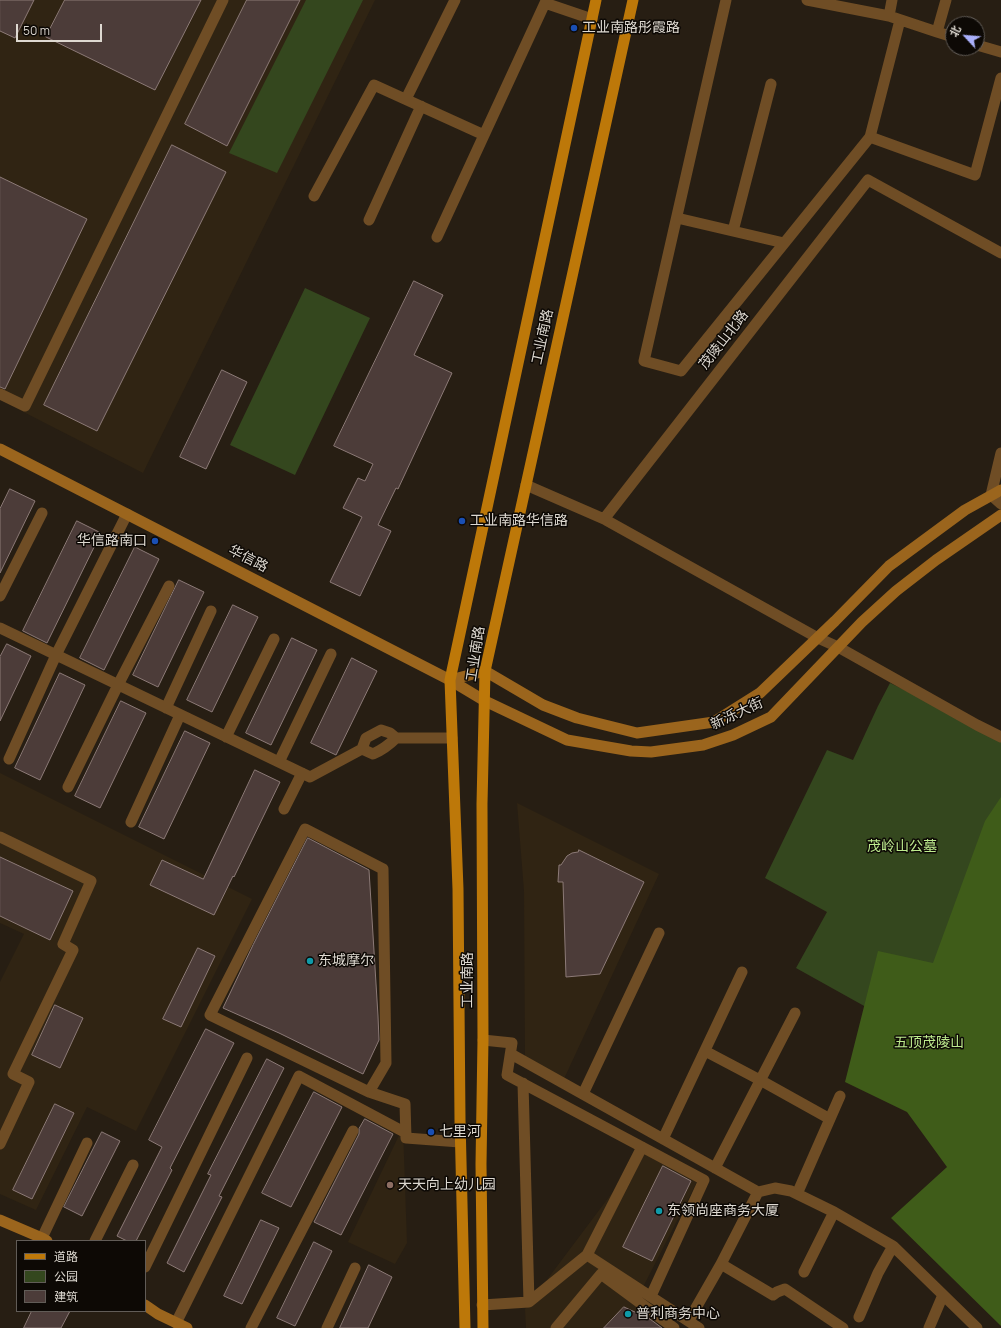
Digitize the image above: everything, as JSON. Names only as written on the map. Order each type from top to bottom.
[{"type":"main road","name":"工业南路","points":[[465,1328],[460,1142],[458,889],[450,680],[596,0]]},
{"type":"main road","name":"工业南路","points":[[483,1328],[481,1164],[484,1040],[482,804],[485,671],[633,0]]},
{"type":"main road","name":"华信路","points":[[1,452],[127,514],[450,680]]},
{"type":"main road","name":"新泺大街","points":[[485,671],[543,705],[577,718],[637,733],[714,722],[760,693],[818,638],[889,566],[965,510],[996,492]]},
{"type":"main road","name":"新泺大街","points":[[450,680],[485,701],[567,740],[631,751],[651,752],[703,745],[733,735],[771,717],[862,622],[896,591],[936,560],[1001,515]]},
{"type":"main road","points":[[450,680],[485,671]]},
{"type":"main road","points":[[0,1220],[44,1239]]},
{"type":"main road","points":[[146,1307],[187,1328]]},
{"type":"street","points":[[0,394],[25,406],[223,0]]},
{"type":"street","points":[[406,99],[455,0]]},
{"type":"street","points":[[726,0],[644,361],[681,371],[870,137],[900,20]]},
{"type":"street","points":[[807,0],[837,3],[888,16],[945,34]]},
{"type":"street","points":[[888,16],[892,0]]},
{"type":"street","points":[[937,32],[946,0]]},
{"type":"street","points":[[437,237],[484,135],[542,1],[592,20]]},
{"type":"street","points":[[985,47],[1001,52]]},
{"type":"street","points":[[870,137],[975,175],[1001,78]]},
{"type":"street","points":[[733,231],[771,84]]},
{"type":"street","points":[[314,196],[374,85],[484,135]]},
{"type":"street","points":[[369,220],[421,106]]},
{"type":"street","name":"茂陵山北路","points":[[604,519],[868,180],[1001,253]]},
{"type":"street","points":[[677,218],[784,243]]},
{"type":"street","points":[[1001,453],[996,492],[1001,504]]},
{"type":"street","points":[[526,485],[604,519],[818,638],[838,647],[976,725],[1001,737]]},
{"type":"street","points":[[0,596],[42,513]]},
{"type":"street","points":[[9,759],[56,655],[127,514]]},
{"type":"street","points":[[68,787],[169,586]]},
{"type":"street","points":[[166,708],[212,611]]},
{"type":"street","points":[[0,628],[310,777],[362,749],[366,738],[381,730],[390,733],[396,738],[452,738]]},
{"type":"street","points":[[226,737],[274,639]]},
{"type":"street","points":[[279,762],[331,654]]},
{"type":"street","points":[[131,822],[180,715]]},
{"type":"street","points":[[362,749],[373,754],[386,747],[396,738]]},
{"type":"street","points":[[284,809],[302,773]]},
{"type":"street","points":[[369,1092],[386,1063],[384,869],[305,829],[210,1015],[369,1092],[405,1104],[406,1138],[460,1142]]},
{"type":"street","points":[[0,836],[91,881],[62,944],[73,950],[13,1074],[29,1082],[0,1144]]},
{"type":"street","points":[[583,1094],[660,933]]},
{"type":"street","points":[[663,1139],[742,972]]},
{"type":"street","points":[[715,1168],[795,1013]]},
{"type":"street","points":[[484,1040],[512,1043],[507,1075],[704,1180],[651,1296]]},
{"type":"street","points":[[705,1051],[830,1119]]},
{"type":"street","points":[[511,1054],[758,1192],[775,1188],[797,1194],[834,1212],[893,1246],[977,1328]]},
{"type":"street","points":[[146,1265],[247,1058]]},
{"type":"street","points":[[176,1323],[299,1076],[406,1133]]},
{"type":"street","points":[[524,1083],[529,1302]]},
{"type":"street","points":[[797,1194],[840,1096]]},
{"type":"street","points":[[251,1328],[353,1130]]},
{"type":"street","points":[[44,1239],[87,1143]]},
{"type":"street","points":[[482,1305],[529,1302],[587,1255],[642,1147]]},
{"type":"street","points":[[96,1240],[133,1166]]},
{"type":"street","points":[[689,1320],[721,1264],[758,1192]]},
{"type":"street","points":[[804,1272],[834,1212]]},
{"type":"street","points":[[859,1317],[878,1273],[893,1246]]},
{"type":"street","points":[[587,1255],[689,1320],[699,1328]]},
{"type":"street","points":[[721,1264],[773,1295],[785,1289],[843,1328]]},
{"type":"street","points":[[328,1328],[355,1268]]},
{"type":"street","points":[[556,1328],[601,1274],[674,1328]]},
{"type":"street","points":[[929,1328],[943,1295]]},
{"type":"shaded area","points":[[0,0],[375,0],[143,473],[0,400]]},
{"type":"shaded area","points":[[0,773],[252,899],[136,1131],[87,1107],[36,1210],[0,1194],[0,982],[24,934],[0,923]]},
{"type":"shaded area","points":[[517,803],[659,874],[563,1081],[525,1059],[524,891]]},
{"type":"shaded area","name":"天天向上幼儿园","points":[[403,1127],[407,1243],[395,1264],[348,1242]]},
{"type":"shaded area","points":[[645,1149],[700,1176],[643,1287],[666,1303],[653,1328],[526,1328],[525,1309]]},
{"type":"green space","points":[[306,0],[363,0],[277,173],[229,153]]},
{"type":"green space","points":[[305,288],[370,318],[295,475],[230,445]]},
{"type":"green space","name":"茂岭山公墓","points":[[890,683],[1001,737],[1001,1324],[949,1166],[866,1007],[796,968],[827,912],[765,878],[827,750],[853,760]]},
{"type":"green space","name":"五顶茂陵山","points":[[1001,797],[1001,1326],[891,1218],[947,1167],[907,1112],[845,1082],[878,951],[933,963],[985,821]]},
{"type":"building","points":[[0,0],[34,0],[15,38],[0,31]]},
{"type":"building","points":[[65,0],[201,0],[155,90],[46,37]]},
{"type":"building","points":[[247,0],[300,0],[227,146],[185,124]]},
{"type":"building","points":[[172,145],[226,172],[97,431],[44,405]]},
{"type":"building","points":[[0,177],[87,219],[5,389],[0,387]]},
{"type":"building","points":[[414,281],[443,295],[414,355],[452,373],[398,489],[396,488],[378,525],[391,531],[360,596],[330,582],[362,517],[343,508],[358,478],[365,481],[373,464],[334,446]]},
{"type":"building","points":[[222,370],[247,382],[206,469],[180,457]]},
{"type":"building","points":[[10,489],[35,501],[0,573],[0,509]]},
{"type":"building","points":[[77,521],[101,533],[47,643],[23,631]]},
{"type":"building","points":[[135,547],[159,559],[104,670],[80,658]]},
{"type":"building","points":[[179,580],[204,592],[158,687],[133,675]]},
{"type":"building","points":[[233,605],[258,617],[212,712],[187,700]]},
{"type":"building","points":[[292,638],[317,650],[271,745],[246,733]]},
{"type":"building","points":[[7,644],[31,656],[0,721],[0,657]]},
{"type":"building","points":[[352,658],[377,671],[336,755],[311,743]]},
{"type":"building","points":[[60,673],[85,685],[40,780],[15,768]]},
{"type":"building","points":[[121,701],[146,713],[100,808],[75,796]]},
{"type":"building","points":[[185,731],[210,743],[164,839],[139,827]]},
{"type":"building","points":[[255,770],[280,782],[214,915],[150,885],[162,860],[203,879]]},
{"type":"building","name":"东城摩尔","points":[[308,838],[369,870],[379,1040],[363,1074],[279,1033],[223,1008],[253,945]]},
{"type":"building","points":[[579,850],[644,882],[600,974],[566,977],[563,882],[558,882],[559,865],[561,865],[567,856],[578,852]]},
{"type":"building","points":[[0,857],[73,891],[50,940],[0,916]]},
{"type":"building","points":[[198,948],[215,956],[181,1027],[163,1019]]},
{"type":"building","points":[[55,1005],[83,1018],[60,1068],[32,1055]]},
{"type":"building","points":[[206,1029],[234,1043],[170,1168],[172,1170],[137,1240],[125,1240],[117,1236],[162,1147],[149,1140]]},
{"type":"building","points":[[267,1059],[284,1068],[219,1196],[222,1197],[184,1272],[167,1263],[211,1175],[208,1174]]},
{"type":"building","points":[[314,1092],[342,1107],[291,1207],[262,1193]]},
{"type":"building","points":[[55,1104],[74,1113],[32,1199],[13,1190]]},
{"type":"building","points":[[365,1119],[393,1134],[341,1235],[314,1222],[359,1134],[359,1129]]},
{"type":"building","points":[[102,1132],[120,1141],[82,1216],[64,1207]]},
{"type":"building","name":"东领尚座商务大厦","points":[[663,1166],[691,1181],[652,1261],[623,1247]]},
{"type":"building","points":[[261,1220],[279,1228],[242,1304],[224,1296]]},
{"type":"building","points":[[314,1242],[332,1251],[295,1326],[277,1318]]},
{"type":"building","points":[[369,1265],[392,1277],[368,1328],[340,1328]]},
{"type":"building","name":"普利商务中心","points":[[624,1307],[650,1319],[662,1328],[604,1328]]},
{"type":"building","points":[[32,1312],[69,1312],[61,1328],[24,1328]]},
{"type":"place","name":"工业南路彤霞路","points":[[574,28]]},
{"type":"place","name":"工业南路华信路","points":[[462,521]]},
{"type":"place","name":"华信路南口","points":[[155,541]]},
{"type":"place","name":"东城摩尔","points":[[310,961]]},
{"type":"place","name":"七里河","points":[[431,1132]]},
{"type":"place","name":"天天向上幼儿园","points":[[390,1185]]},
{"type":"place","name":"东领尚座商务大厦","points":[[659,1211]]},
{"type":"place","name":"普利商务中心","points":[[628,1314]]}]
